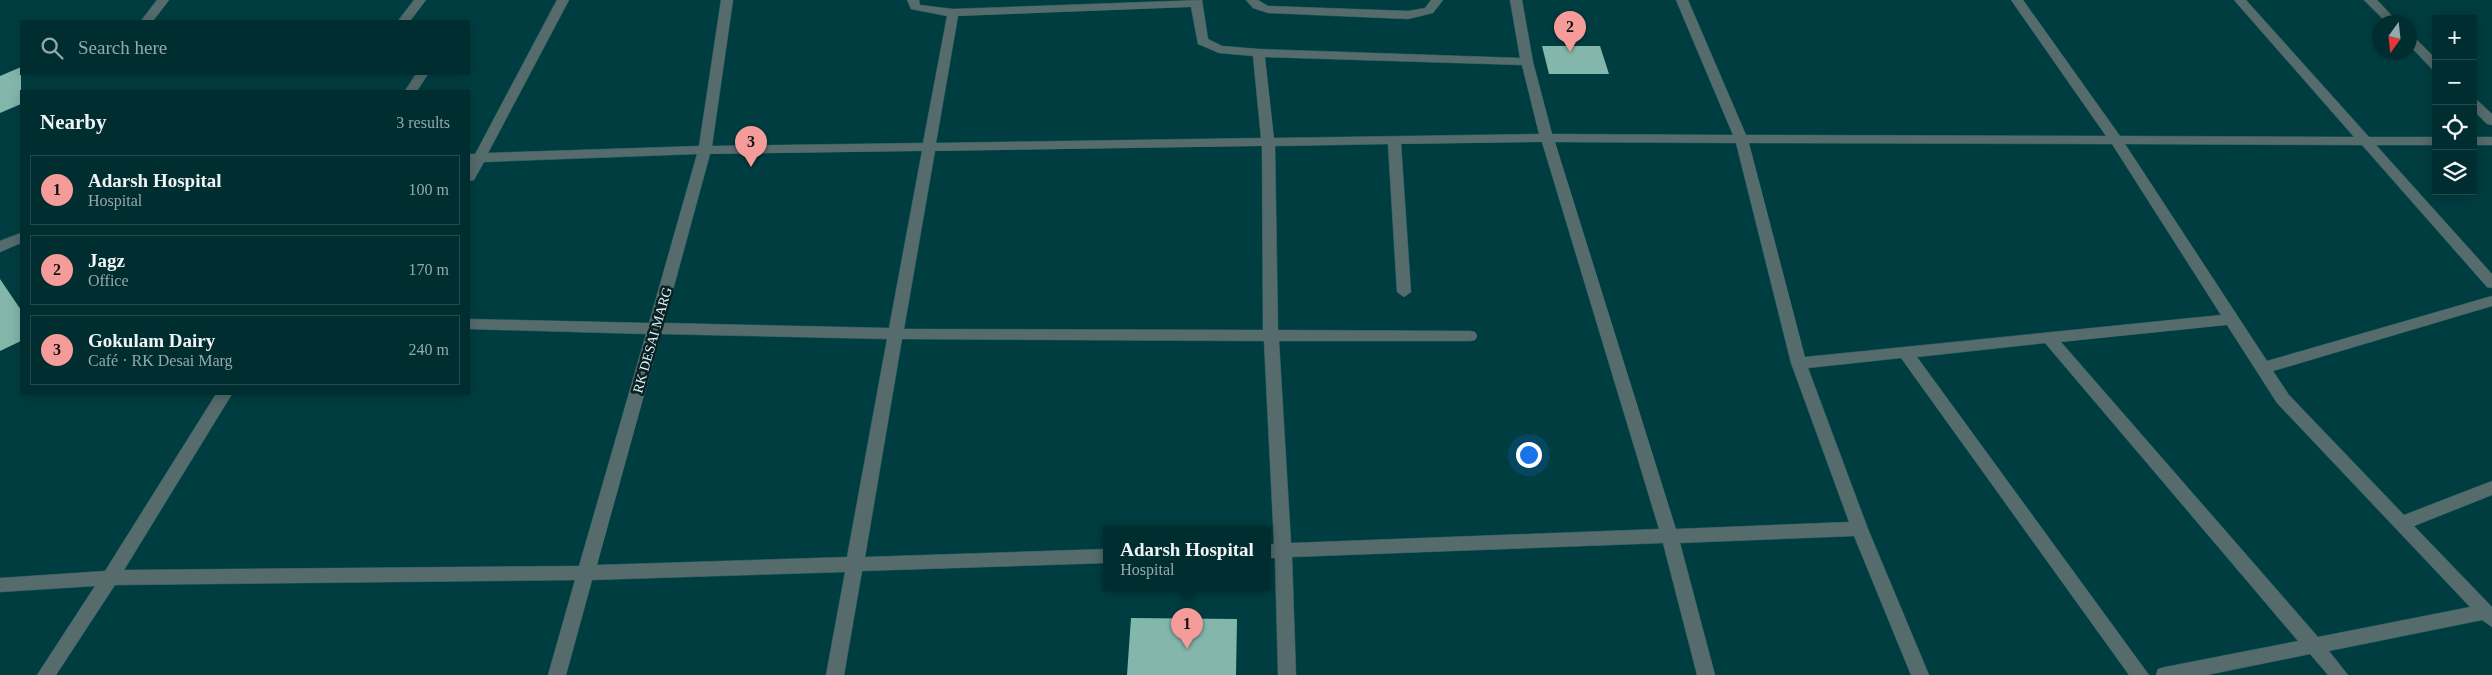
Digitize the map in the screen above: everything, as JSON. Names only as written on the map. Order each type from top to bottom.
[{"type":"street","points":[[148,20],[163,0]]},
{"type":"street","points":[[405,20],[420,0]]},
{"type":"street","points":[[470,173],[474,158],[562,0]]},
{"type":"street","name":"RK DESAI MARG","points":[[557,675],[705,150],[727,0]]},
{"type":"street","points":[[913,0],[915,7],[954,13],[1048,5],[1196,1],[1202,41],[1208,46],[1219,49],[1260,53],[1527,62]]},
{"type":"street","points":[[1252,0],[1257,6],[1268,9],[1408,15],[1427,12],[1433,9],[1437,0]]},
{"type":"street","points":[[1516,0],[1527,62],[1547,138],[1670,538],[1706,675]]},
{"type":"street","points":[[1682,0],[1741,138],[1799,363],[1860,529],[1920,675]]},
{"type":"street","points":[[2017,0],[2116,140],[2283,399],[2400,524],[2489,615]]},
{"type":"street","points":[[2240,0],[2492,283]]},
{"type":"street","points":[[2370,0],[2385,15]]},
{"type":"street","points":[[834,675],[954,13]]},
{"type":"street","points":[[2417,47],[2432,62]]},
{"type":"street","points":[[1260,53],[1268,142],[1275,551],[1287,675]]},
{"type":"street","points":[[412,90],[421,75]]},
{"type":"street","points":[[2475,105],[2492,121]]},
{"type":"street","points":[[474,158],[705,150],[1547,138],[2432,141]]},
{"type":"street","points":[[1394,140],[1404,292]]},
{"type":"street","points":[[2477,141],[2492,141]]},
{"type":"street","points":[[0,247],[20,238]]},
{"type":"street","points":[[2263,368],[2492,301]]},
{"type":"street","points":[[1799,363],[2230,319]]},
{"type":"street","points":[[470,324],[896,334],[1470,336]]},
{"type":"street","points":[[2049,338],[2339,675]]},
{"type":"street","points":[[1905,352],[2140,675]]},
{"type":"street","points":[[46,675],[110,578],[223,395]]},
{"type":"street","points":[[2400,524],[2492,488]]},
{"type":"street","points":[[1275,551],[1670,538],[1860,529]]},
{"type":"street","points":[[0,585],[110,578],[585,573],[1103,556]]},
{"type":"street","points":[[2165,675],[2489,615]]},
{"type":"building","points":[[1542,46],[1600,46],[1609,74],[1549,74]]},
{"type":"building","points":[[20,67],[20,104],[0,113],[0,76]]},
{"type":"building","points":[[0,279],[20,309],[20,341],[0,351]]},
{"type":"building","points":[[1131,618],[1237,619],[1236,675],[1127,675]]},
{"type":"place","name":"Jagz","points":[[1570,52]]},
{"type":"place","name":"Gokulam Dairy","points":[[751,167]]},
{"type":"place","name":"Adarsh Hospital","points":[[1187,649]]}]
